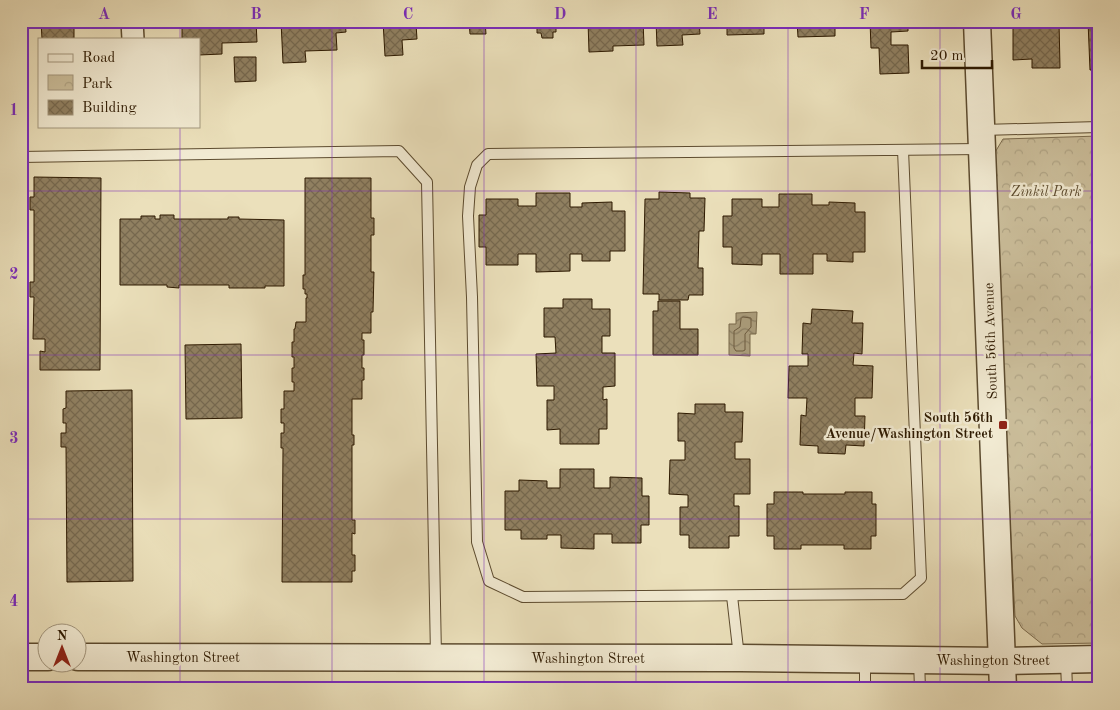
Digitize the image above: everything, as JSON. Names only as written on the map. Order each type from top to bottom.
[{"type":"street","points":[[132,21],[133,38]]},
{"type":"street","name":"South 56th Avenue","points":[[977,21],[1003,689]]},
{"type":"street","points":[[21,657],[38,657]]},
{"type":"street","name":"Washington Street","points":[[88,657],[865,658],[1002,661],[1099,659]]},
{"type":"lane","points":[[903,150],[921,578],[903,594],[732,596],[523,597],[489,581],[477,542],[472,297],[468,216],[470,186],[477,165],[488,154],[903,150],[1099,127]]},
{"type":"lane","points":[[21,157],[399,152],[427,182],[436,657]]},
{"type":"lane","points":[[732,596],[740,658]]},
{"type":"lane","points":[[865,658],[866,689]]},
{"type":"lane","points":[[918,660],[920,689]]},
{"type":"lane","points":[[1066,660],[1067,689]]},
{"type":"green space","name":"Zinkil Park","points":[[1099,136],[1099,643],[1042,644],[1022,628],[1015,616],[991,159],[1003,139]]},
{"type":"water","points":[[757,312],[756,334],[750,334],[750,356],[729,355],[729,324],[736,324],[736,313]]},
{"type":"building","points":[[41,21],[84,21],[74,23],[74,38],[42,38]]},
{"type":"building","points":[[182,21],[256,21],[257,42],[222,43],[222,54],[200,55],[200,38],[182,38]]},
{"type":"building","points":[[281,21],[345,21],[346,32],[336,33],[337,50],[305,51],[306,62],[283,63]]},
{"type":"building","points":[[383,21],[436,21],[436,23],[416,24],[417,39],[402,40],[403,55],[385,56]]},
{"type":"building","points":[[469,21],[485,21],[486,34],[470,34]]},
{"type":"building","points":[[537,21],[556,21],[556,32],[553,32],[553,38],[542,38],[541,33],[537,33]]},
{"type":"building","points":[[588,21],[643,21],[644,45],[613,46],[613,51],[589,52]]},
{"type":"building","points":[[656,21],[699,21],[700,34],[682,35],[683,45],[657,46]]},
{"type":"building","points":[[727,21],[764,21],[764,34],[727,35]]},
{"type":"building","points":[[797,21],[835,21],[835,36],[798,37]]},
{"type":"building","points":[[870,21],[908,21],[908,31],[891,32],[891,45],[908,45],[909,73],[880,74],[879,48],[871,48]]},
{"type":"building","points":[[1013,21],[1059,21],[1060,68],[1032,68],[1032,59],[1013,60]]},
{"type":"building","points":[[1088,21],[1099,21],[1099,70],[1090,70]]},
{"type":"building","points":[[234,57],[256,57],[256,81],[235,82]]},
{"type":"building","points":[[34,177],[101,178],[100,370],[40,370],[40,351],[45,352],[45,339],[33,339],[34,297],[30,297],[30,282],[34,282],[34,210],[30,210],[30,197],[34,197]]},
{"type":"building","points":[[305,178],[371,178],[371,218],[374,218],[374,235],[371,235],[371,272],[374,272],[373,312],[371,312],[371,333],[362,333],[362,340],[364,340],[362,368],[364,368],[364,380],[362,380],[362,399],[352,399],[352,435],[354,435],[354,445],[352,445],[352,520],[355,520],[355,534],[352,533],[352,555],[355,555],[355,571],[352,571],[352,582],[282,582],[283,448],[281,448],[281,433],[284,433],[284,423],[281,423],[281,409],[284,409],[284,391],[294,391],[294,382],[292,382],[294,357],[292,357],[292,342],[294,342],[296,322],[306,322],[307,294],[305,294],[305,289],[303,289],[303,275],[305,275]]},
{"type":"building","points":[[659,192],[690,193],[690,198],[705,198],[704,231],[699,231],[698,268],[703,268],[703,295],[689,295],[688,300],[659,300],[659,294],[643,294],[645,199],[659,199]]},
{"type":"building","points":[[536,193],[570,193],[570,207],[582,207],[582,203],[612,202],[612,211],[625,211],[625,251],[610,251],[610,261],[582,261],[582,254],[570,254],[570,271],[536,272],[536,254],[518,254],[518,265],[486,265],[486,247],[479,247],[479,215],[486,215],[486,199],[518,199],[518,206],[536,206]]},
{"type":"building","points":[[779,194],[812,194],[812,205],[829,205],[829,202],[855,203],[855,212],[865,212],[865,252],[853,252],[853,262],[827,261],[827,254],[813,254],[813,274],[780,274],[780,254],[762,254],[762,265],[732,264],[732,247],[723,247],[723,216],[732,216],[732,199],[762,199],[762,207],[779,207]]},
{"type":"building","points":[[160,215],[174,215],[174,219],[228,219],[228,217],[239,217],[239,219],[284,220],[284,286],[229,288],[229,285],[179,285],[179,288],[167,287],[167,285],[120,285],[120,219],[141,219],[141,216],[155,216],[155,219],[160,219]]},
{"type":"building","points":[[563,299],[592,299],[592,309],[610,309],[610,336],[602,336],[602,353],[615,353],[615,386],[603,387],[603,400],[607,399],[607,429],[599,429],[599,444],[560,444],[560,429],[547,430],[547,400],[554,400],[554,386],[537,386],[536,354],[556,353],[555,337],[544,337],[544,308],[563,308]]},
{"type":"building","points":[[658,301],[680,301],[680,329],[698,329],[698,355],[653,355],[653,311],[658,311]]},
{"type":"building","points":[[812,309],[853,311],[852,323],[863,323],[862,354],[854,353],[853,365],[873,366],[872,398],[855,398],[855,416],[865,416],[864,446],[846,445],[845,454],[818,453],[818,446],[800,445],[801,415],[806,416],[807,398],[788,398],[789,366],[808,366],[808,354],[802,354],[803,323],[811,324]]},
{"type":"building","points":[[241,344],[242,418],[186,419],[185,345]]},
{"type":"building","points":[[132,390],[133,581],[67,582],[66,447],[61,447],[61,433],[66,433],[66,423],[63,423],[63,409],[66,408],[66,391]]},
{"type":"building","points":[[695,404],[725,404],[725,412],[743,412],[742,442],[735,442],[735,459],[750,459],[750,494],[734,494],[734,506],[739,506],[739,536],[729,536],[729,548],[689,548],[689,535],[680,535],[680,507],[688,507],[688,495],[669,494],[670,460],[685,460],[685,441],[678,441],[678,413],[695,414]]},
{"type":"building","points":[[560,469],[594,469],[594,488],[610,488],[610,477],[642,478],[642,496],[649,496],[649,525],[641,525],[641,543],[612,543],[612,534],[594,534],[594,549],[561,548],[561,535],[547,535],[547,539],[521,539],[521,530],[505,530],[505,491],[519,491],[519,480],[547,481],[547,488],[560,488]]},
{"type":"building","points":[[774,492],[845,494],[845,492],[872,492],[872,504],[876,504],[876,536],[871,536],[871,549],[844,549],[844,545],[801,545],[801,549],[774,549],[774,536],[767,536],[767,504],[774,504]]},
{"type":"place","name":"South 56th Avenue/Washington Street","points":[[1003,425]]}]
